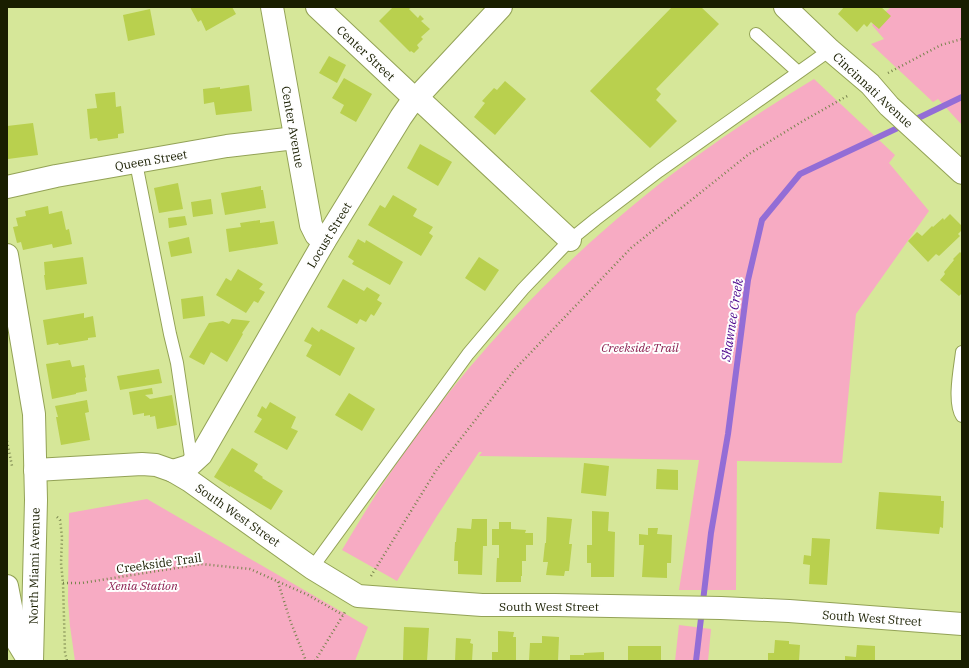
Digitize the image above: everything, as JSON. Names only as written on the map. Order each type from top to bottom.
[{"type":"main road","name":"Center Avenue","points":[[272,7],[311,225],[316,235],[324,242]]},
{"type":"main road","name":"Center Street","points":[[317,7],[415,100]]},
{"type":"main road","name":"Locust Street","points":[[183,468],[201,455],[324,242],[401,116],[501,7]]},
{"type":"main road","name":"Cincinnati Avenue","points":[[787,8],[830,50],[870,84],[890,106],[955,161]]},
{"type":"main road","points":[[415,100],[421,101],[570,240]]},
{"type":"main road","name":"Queen Street","points":[[7,186],[227,146],[295,138]]},
{"type":"main road","name":"North Miami Avenue","points":[[7,255],[10,294],[34,414],[36,500],[30,661]]},
{"type":"main road","points":[[35,470],[142,464],[183,468]]},
{"type":"main road","name":"South West Street","points":[[183,468],[190,481],[312,568],[358,596],[482,605],[721,608],[962,624]]},
{"type":"main road","points":[[7,586],[18,643],[30,661]]},
{"type":"lane","points":[[756,34],[798,72]]},
{"type":"lane","points":[[312,568],[468,354],[523,289],[570,240],[596,218],[659,171],[830,50]]},
{"type":"lane","points":[[136,163],[170,334],[177,362],[183,468]]},
{"type":"lane","points":[[962,352],[959,373],[958,404],[960,414],[962,416]]},
{"type":"path","points":[[316,661],[343,615],[358,596],[438,469],[516,368],[631,248],[749,154],[803,120],[941,45],[962,39]]},
{"type":"path","points":[[55,515],[60,520],[62,537],[61,563],[65,652],[67,661]]},
{"type":"path","name":"Creekside Trail","points":[[63,583],[82,583],[201,564],[250,569],[308,595],[343,615]]},
{"type":"path","points":[[278,582],[290,620],[306,661]]},
{"type":"green space","points":[[891,7],[962,7],[962,125],[938,99],[933,102],[871,44],[884,39],[872,25]]},
{"type":"green space","name":"Creekside Trail","points":[[814,79],[895,155],[889,163],[929,211],[856,314],[842,463],[737,461],[736,590],[679,590],[699,460],[479,456],[482,452],[479,452],[397,581],[342,550],[384,482],[430,417],[487,347],[550,281],[616,219],[651,190],[718,141]]},
{"type":"green space","name":"Xenia Station","points":[[147,499],[368,627],[355,661],[75,661],[68,601],[69,513]]},
{"type":"green space","points":[[679,625],[711,629],[708,661],[675,661]]},
{"type":"building","points":[[190,7],[232,7],[236,14],[206,31],[201,20],[198,22]]},
{"type":"building","points":[[393,7],[412,7],[409,9],[418,18],[420,15],[424,19],[421,21],[430,29],[421,37],[423,39],[417,45],[419,48],[414,53],[411,51],[410,52],[379,21]]},
{"type":"building","points":[[672,7],[701,7],[719,24],[656,89],[661,94],[656,100],[677,121],[650,148],[590,91]]},
{"type":"building","points":[[844,7],[881,7],[891,16],[879,29],[871,22],[867,27],[864,24],[857,32],[838,14]]},
{"type":"building","points":[[150,9],[155,35],[128,41],[123,15]]},
{"type":"building","points":[[329,56],[346,65],[337,83],[319,73]]},
{"type":"building","points":[[344,78],[372,94],[356,122],[340,113],[344,105],[332,98]]},
{"type":"building","points":[[505,81],[526,99],[495,135],[474,117],[485,103],[482,101],[494,88],[497,90]]},
{"type":"building","points":[[249,85],[252,111],[216,115],[214,102],[204,104],[203,89],[220,87],[220,89]]},
{"type":"building","points":[[115,92],[116,107],[121,106],[124,133],[118,134],[118,138],[98,141],[97,138],[90,139],[87,109],[97,108],[95,94]]},
{"type":"building","points":[[33,123],[38,155],[8,159],[7,126]]},
{"type":"building","points":[[420,144],[452,162],[438,186],[407,168]]},
{"type":"building","points":[[178,183],[183,209],[159,213],[154,188]]},
{"type":"building","points":[[261,186],[266,208],[225,215],[221,193]]},
{"type":"building","points":[[393,195],[417,209],[413,216],[433,227],[429,233],[433,236],[421,256],[368,225],[380,205],[385,208]]},
{"type":"building","points":[[211,199],[213,214],[193,217],[191,202]]},
{"type":"building","points":[[48,206],[49,214],[62,211],[66,230],[69,229],[72,244],[53,248],[52,244],[23,250],[21,242],[17,243],[13,227],[18,226],[16,218],[26,216],[25,211]]},
{"type":"building","points":[[950,214],[962,226],[962,230],[958,234],[960,236],[939,256],[936,254],[928,262],[908,241],[917,232],[922,236],[932,226],[933,227],[943,218],[944,220]]},
{"type":"building","points":[[185,216],[187,225],[169,228],[168,218]]},
{"type":"building","points":[[260,220],[260,223],[274,221],[278,244],[229,252],[226,229],[241,227],[240,223]]},
{"type":"building","points":[[189,237],[192,253],[171,257],[168,242]]},
{"type":"building","points":[[358,239],[365,243],[366,240],[403,262],[390,285],[352,264],[354,261],[348,257]]},
{"type":"building","points":[[960,252],[962,254],[962,293],[959,296],[940,280],[945,274],[944,272],[954,260],[953,259]]},
{"type":"building","points":[[83,257],[87,284],[46,290],[44,262]]},
{"type":"building","points":[[479,257],[499,270],[485,291],[465,278]]},
{"type":"building","points":[[238,269],[263,284],[259,289],[265,292],[258,303],[254,301],[246,313],[216,295],[226,278],[231,281]]},
{"type":"building","points":[[343,279],[364,291],[367,287],[380,295],[377,300],[382,303],[374,316],[371,314],[366,322],[360,319],[357,324],[327,307]]},
{"type":"building","points":[[203,296],[205,316],[183,319],[181,299]]},
{"type":"building","points":[[84,313],[84,318],[93,316],[96,337],[88,338],[88,340],[59,345],[58,343],[47,345],[43,320]]},
{"type":"building","points":[[232,319],[250,321],[227,362],[211,352],[204,365],[189,357],[209,323],[223,321],[229,324]]},
{"type":"building","points":[[312,327],[319,332],[321,329],[355,348],[340,376],[306,356],[312,345],[304,341]]},
{"type":"building","points":[[70,360],[72,367],[84,365],[87,391],[52,399],[46,364]]},
{"type":"building","points":[[159,369],[162,383],[120,390],[117,376]]},
{"type":"building","points":[[152,388],[153,394],[145,395],[150,399],[172,395],[177,425],[157,429],[155,416],[144,416],[144,413],[133,415],[129,392]]},
{"type":"building","points":[[349,393],[375,409],[362,431],[335,415]]},
{"type":"building","points":[[87,400],[89,412],[85,413],[90,440],[61,445],[56,417],[58,417],[55,406]]},
{"type":"building","points":[[270,402],[296,417],[291,428],[298,431],[287,450],[254,432],[262,419],[257,416],[262,406],[266,409]]},
{"type":"building","points":[[232,448],[258,464],[254,471],[263,477],[262,478],[283,491],[271,510],[214,477]]},
{"type":"building","points":[[584,463],[609,466],[606,496],[581,493]]},
{"type":"building","points":[[657,469],[678,470],[678,490],[656,489]]},
{"type":"building","points":[[879,492],[941,496],[941,501],[944,501],[943,528],[940,527],[939,534],[876,529]]},
{"type":"building","points":[[592,511],[609,512],[608,531],[615,532],[614,577],[591,577],[591,563],[587,563],[587,545],[592,545]]},
{"type":"building","points":[[547,517],[572,519],[569,544],[572,544],[569,571],[565,571],[564,576],[546,575],[548,562],[543,562],[546,543]]},
{"type":"building","points":[[472,519],[487,519],[487,546],[483,546],[482,575],[458,574],[458,561],[454,561],[457,528],[471,529]]},
{"type":"building","points":[[499,522],[511,522],[511,529],[526,530],[525,533],[533,533],[533,545],[526,545],[526,561],[522,561],[521,582],[496,582],[499,545],[492,545],[492,529],[499,529]]},
{"type":"building","points":[[648,528],[658,528],[657,534],[672,535],[671,563],[667,563],[667,578],[642,577],[644,545],[639,545],[639,534],[648,535]]},
{"type":"building","points":[[812,538],[830,539],[827,585],[809,584],[810,565],[803,564],[804,555],[811,556]]},
{"type":"building","points":[[404,627],[429,628],[427,661],[403,661]]},
{"type":"building","points":[[498,631],[514,632],[513,637],[516,637],[516,661],[492,661],[492,652],[498,652]]},
{"type":"building","points":[[542,636],[559,637],[558,661],[529,661],[530,643],[542,643]]},
{"type":"building","points":[[456,638],[471,639],[470,643],[473,644],[472,661],[455,661]]},
{"type":"building","points":[[775,640],[789,641],[789,644],[800,645],[799,661],[768,661],[768,653],[774,653]]},
{"type":"building","points":[[857,645],[875,646],[875,661],[845,661],[845,656],[856,657]]},
{"type":"building","points":[[628,646],[661,646],[661,661],[628,661]]},
{"type":"building","points":[[604,652],[604,661],[570,661],[570,655],[584,655],[584,653]]},
{"type":"waterway","name":"Shawnee Creek","points":[[912,121],[962,97]]},
{"type":"waterway","name":"Shawnee Creek","points":[[696,661],[711,533],[728,434],[748,280],[762,220],[800,174],[904,125]]}]
